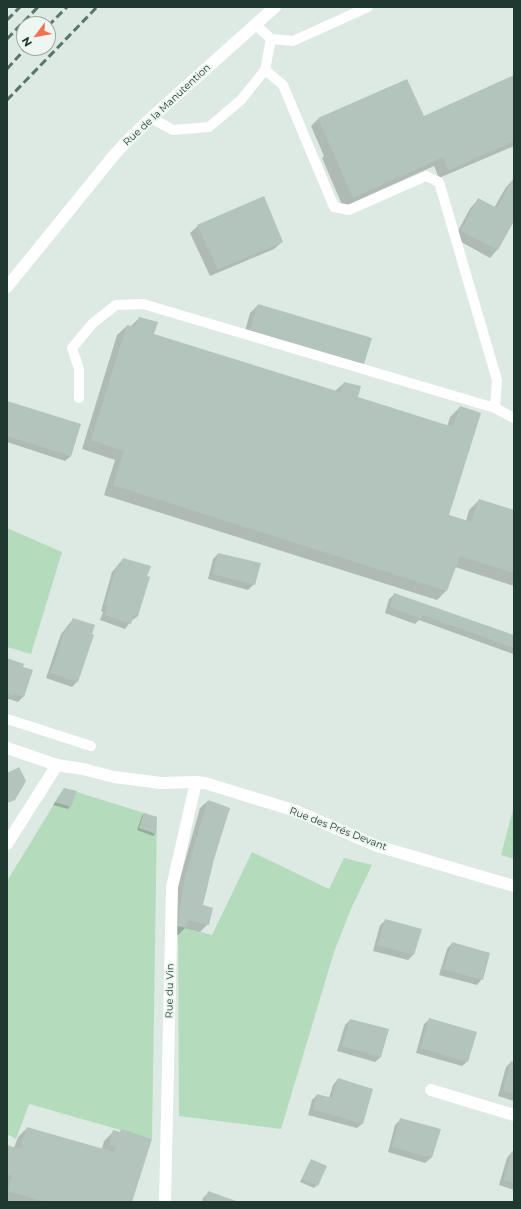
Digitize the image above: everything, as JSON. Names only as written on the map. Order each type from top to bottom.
[{"type":"street","name":"Rue de la Manutention","points":[[7,287],[116,154],[151,118],[275,7]]},
{"type":"street","name":"Rue des Prés Devant","points":[[7,748],[57,765],[83,769],[114,777],[161,783],[205,783],[296,811],[377,846],[514,886]]},
{"type":"street","points":[[7,844],[57,765]]},
{"type":"street","name":"Rue du Vin","points":[[165,1202],[172,887],[196,782]]},
{"type":"street","points":[[431,1090],[514,1115]]},
{"type":"lane","points":[[255,24],[271,39],[293,40],[368,7]]},
{"type":"lane","points":[[151,118],[173,130],[208,127],[241,100],[265,70],[271,39]]},
{"type":"lane","points":[[265,70],[283,85],[334,207],[349,210],[426,176],[439,182],[497,380],[495,408]]},
{"type":"lane","points":[[79,398],[79,369],[72,348],[93,323],[116,305],[143,304],[495,408],[514,418]]},
{"type":"lane","points":[[7,719],[91,746]]},
{"type":"green space","points":[[7,528],[62,552],[31,654],[7,647]]},
{"type":"green space","points":[[64,788],[157,817],[152,1139],[29,1104],[16,1139],[7,1134],[7,881]]},
{"type":"green space","points":[[514,806],[514,859],[501,855]]},
{"type":"green space","points":[[252,852],[329,889],[344,858],[372,865],[351,909],[334,952],[281,1129],[179,1116],[178,926],[212,935]]},
{"type":"building","points":[[514,75],[514,141],[449,170],[443,157],[353,198],[318,118],[407,79],[424,116]]},
{"type":"building","points":[[514,177],[514,221],[498,250],[461,231],[478,198],[497,208]]},
{"type":"building","points":[[264,196],[283,242],[218,269],[197,225]]},
{"type":"building","points":[[258,304],[372,338],[364,364],[250,330]]},
{"type":"building","points":[[139,317],[158,322],[154,334],[340,392],[344,382],[361,386],[358,397],[453,427],[460,406],[481,413],[449,515],[471,522],[479,499],[514,510],[514,573],[460,556],[447,591],[113,485],[124,451],[91,440],[127,325],[135,327]]},
{"type":"building","points":[[7,401],[81,424],[71,456],[7,436]]},
{"type":"building","points":[[218,553],[261,563],[255,585],[213,574]]},
{"type":"building","points":[[123,558],[151,566],[147,576],[150,577],[138,616],[134,615],[131,624],[105,615],[108,606],[105,605],[117,566],[120,567]]},
{"type":"building","points":[[394,593],[514,635],[514,648],[423,615],[421,619],[390,607]]},
{"type":"building","points":[[73,618],[95,625],[92,634],[94,635],[78,682],[51,673],[66,627],[69,628]]},
{"type":"building","points":[[7,658],[24,664],[23,667],[33,670],[24,697],[14,694],[13,696],[7,694]]},
{"type":"building","points":[[19,767],[26,781],[15,800],[7,803],[7,773]]},
{"type":"building","points":[[64,788],[77,791],[71,807],[55,802]]},
{"type":"building","points":[[208,800],[230,808],[214,859],[203,905],[213,908],[209,925],[188,920],[186,927],[178,926],[185,877]]},
{"type":"building","points":[[144,813],[157,817],[156,834],[139,828]]},
{"type":"building","points":[[385,919],[422,929],[414,955],[378,945]]},
{"type":"building","points":[[452,942],[490,953],[483,980],[444,969]]},
{"type":"building","points":[[429,1018],[477,1032],[468,1062],[421,1048]]},
{"type":"building","points":[[350,1019],[389,1029],[381,1057],[342,1046]]},
{"type":"building","points":[[511,1061],[514,1062],[514,1094],[503,1091]]},
{"type":"building","points":[[338,1078],[373,1089],[363,1124],[313,1109],[317,1094],[332,1098]]},
{"type":"building","points":[[400,1118],[441,1129],[432,1158],[392,1147]]},
{"type":"building","points":[[27,1127],[114,1152],[116,1147],[109,1145],[113,1130],[120,1132],[121,1129],[152,1139],[132,1202],[46,1202],[8,1191],[12,1176],[7,1174],[7,1145],[20,1149]]},
{"type":"building","points":[[512,1151],[514,1152],[514,1183],[504,1180]]},
{"type":"building","points":[[311,1159],[327,1166],[318,1186],[302,1179]]},
{"type":"building","points":[[208,1191],[239,1202],[205,1202]]},
{"type":"railway","points":[[7,20],[20,7]]},
{"type":"railway","points":[[7,39],[38,7]]},
{"type":"railway","points":[[56,18],[67,7]]},
{"type":"railway","points":[[7,100],[97,7]]},
{"type":"railway","points":[[7,69],[19,56]]}]
